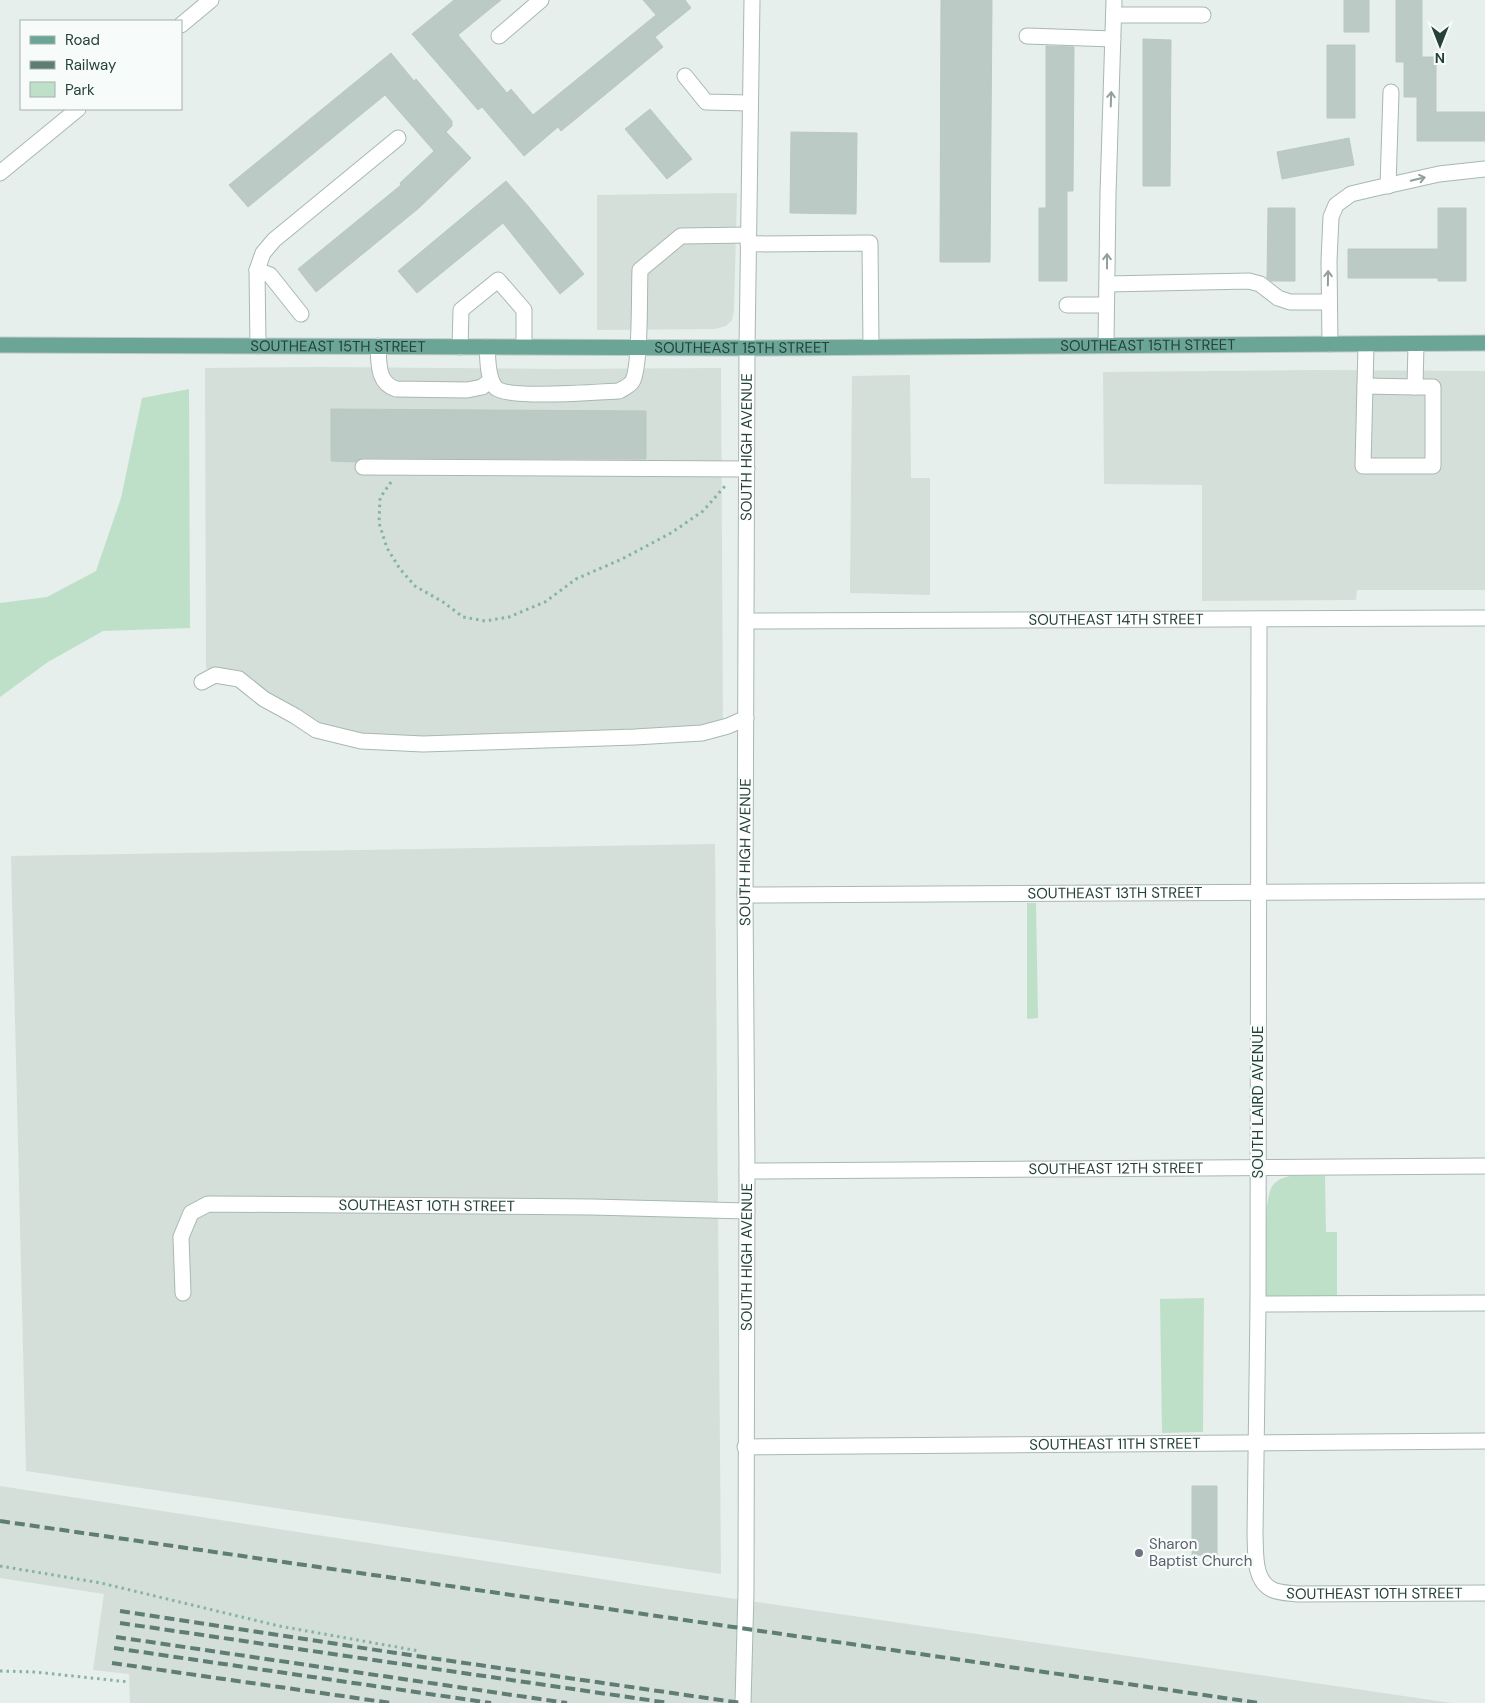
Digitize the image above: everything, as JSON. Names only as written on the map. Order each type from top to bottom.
[{"type":"main road","name":"SOUTHEAST 15TH STREET","points":[[0,345],[747,348],[1485,343]]},
{"type":"street","points":[[182,23],[211,0]]},
{"type":"street","points":[[499,36],[541,0]]},
{"type":"street","name":"SOUTH HIGH AVENUE","points":[[743,1703],[746,1592],[747,621],[740,469],[747,348],[752,0]]},
{"type":"street","points":[[1106,345],[1108,194],[1114,7],[1203,16]]},
{"type":"street","points":[[1027,36],[1113,39]]},
{"type":"street","points":[[685,76],[706,102],[750,102]]},
{"type":"street","points":[[1388,186],[1391,92]]},
{"type":"street","points":[[0,173],[77,110]]},
{"type":"street","points":[[258,346],[257,270],[263,253],[274,240],[398,138]]},
{"type":"street","points":[[1330,344],[1328,302],[1330,226],[1336,204],[1351,194],[1439,174],[1485,169]]},
{"type":"street","points":[[487,347],[491,380],[503,392],[619,391],[631,384],[635,376],[638,347],[640,270],[681,236],[748,240],[870,243],[871,347]]},
{"type":"street","points":[[257,270],[270,275],[301,314]]},
{"type":"street","points":[[460,347],[460,310],[498,280],[524,310],[524,347]]},
{"type":"street","points":[[1107,284],[1249,281],[1260,284],[1278,298],[1290,302],[1328,302]]},
{"type":"street","points":[[1067,305],[1106,305]]},
{"type":"street","points":[[1415,387],[1416,344]]},
{"type":"street","points":[[1365,386],[1433,387],[1433,466],[1363,466],[1366,345]]},
{"type":"street","points":[[378,346],[382,380],[388,387],[396,389],[467,390],[482,386],[491,380]]},
{"type":"street","points":[[363,467],[740,469]]},
{"type":"street","name":"SOUTHEAST 14TH STREET","points":[[747,621],[1485,618]]},
{"type":"street","name":"SOUTH LAIRD AVENUE","points":[[1259,619],[1258,1304],[1255,1535],[1256,1561],[1259,1575],[1265,1584]]},
{"type":"street","points":[[202,682],[215,675],[239,679],[264,699],[316,730],[361,741],[423,744],[692,734],[728,726],[746,718]]},
{"type":"street","name":"SOUTHEAST 13TH STREET","points":[[746,895],[1485,891]]},
{"type":"street","name":"SOUTHEAST 12TH STREET","points":[[747,1171],[1485,1166]]},
{"type":"street","name":"SOUTHEAST 10TH STREET","points":[[183,1293],[181,1237],[191,1214],[208,1204],[592,1207],[747,1211]]},
{"type":"street","points":[[1258,1304],[1485,1303]]},
{"type":"street","name":"SOUTHEAST 11TH STREET","points":[[745,1447],[1485,1441]]},
{"type":"street","name":"SOUTHEAST 10TH STREET","points":[[1265,1584],[1273,1590],[1297,1594],[1485,1593]]},
{"type":"path","points":[[394,477],[380,498],[379,523],[386,548],[400,569],[415,586],[463,617],[485,620],[509,617],[544,602],[576,579],[622,559],[671,533],[703,511],[740,469]]},
{"type":"path","points":[[0,1566],[101,1583],[279,1626],[419,1651]]},
{"type":"path","points":[[0,1671],[35,1672],[129,1682]]},
{"type":"shaded area","points":[[737,193],[734,310],[732,320],[726,326],[715,329],[597,330],[597,195]]},
{"type":"shaded area","points":[[205,368],[721,368],[723,730],[334,740],[206,668]]},
{"type":"shaded area","points":[[1485,371],[1485,590],[1357,590],[1356,600],[1202,601],[1202,485],[1104,484],[1103,372]]},
{"type":"shaded area","points":[[910,375],[911,478],[930,478],[930,595],[850,593],[852,376]]},
{"type":"shaded area","points":[[715,844],[721,1574],[26,1471],[11,856]]},
{"type":"shaded area","points":[[0,1486],[660,1588],[1452,1703],[130,1703],[129,1674],[93,1670],[104,1594],[0,1578]]},
{"type":"green space","points":[[189,389],[190,628],[103,631],[48,662],[0,697],[0,603],[47,597],[96,571],[121,498],[142,398]]},
{"type":"green space","points":[[1027,903],[1036,903],[1038,1018],[1027,1019]]},
{"type":"green space","points":[[1290,1176],[1325,1176],[1326,1232],[1337,1232],[1337,1298],[1265,1299],[1265,1239],[1269,1193],[1276,1182]]},
{"type":"green space","points":[[1204,1298],[1203,1432],[1162,1433],[1160,1299]]},
{"type":"building","points":[[454,0],[501,0],[458,35],[507,93],[511,89],[533,115],[656,15],[643,0],[685,0],[691,8],[655,37],[663,47],[561,131],[558,127],[524,156],[482,107],[478,110],[412,34]]},
{"type":"building","points":[[941,0],[992,0],[990,262],[940,262]]},
{"type":"building","points":[[1344,0],[1369,0],[1369,32],[1344,32]]},
{"type":"building","points":[[1396,0],[1422,0],[1422,57],[1436,57],[1436,112],[1485,112],[1485,141],[1417,141],[1417,97],[1404,97],[1404,62],[1396,62]]},
{"type":"building","points":[[1143,39],[1171,40],[1170,186],[1143,186]]},
{"type":"building","points":[[1327,45],[1355,45],[1355,118],[1327,118]]},
{"type":"building","points":[[1046,46],[1074,47],[1073,191],[1067,191],[1067,281],[1039,281],[1039,208],[1046,208]]},
{"type":"building","points":[[391,53],[414,81],[416,79],[452,121],[452,126],[446,132],[471,158],[419,208],[316,292],[298,269],[401,185],[400,183],[434,151],[385,95],[248,207],[229,185]]},
{"type":"building","points":[[650,109],[692,159],[667,179],[625,129]]},
{"type":"building","points":[[791,132],[857,133],[856,214],[790,213]]},
{"type":"building","points":[[1349,138],[1354,165],[1282,179],[1277,152]]},
{"type":"building","points":[[506,181],[584,274],[560,294],[503,223],[417,293],[398,271]]},
{"type":"building","points":[[1268,208],[1295,208],[1295,281],[1271,281],[1267,278]]},
{"type":"building","points":[[1438,208],[1466,208],[1466,281],[1438,281],[1438,278],[1348,278],[1348,249],[1438,249]]},
{"type":"building","points":[[331,409],[646,411],[646,459],[363,458],[356,462],[331,461]]},
{"type":"building","points":[[1192,1486],[1217,1486],[1217,1555],[1192,1555]]},
{"type":"railway","points":[[0,1521],[1259,1703]]},
{"type":"railway","points":[[120,1611],[741,1703]]},
{"type":"railway","points":[[120,1623],[669,1703]]},
{"type":"railway","points":[[116,1637],[567,1703]]},
{"type":"railway","points":[[114,1648],[491,1703]]},
{"type":"railway","points":[[112,1663],[391,1703]]},
{"type":"place","name":"Sharon Baptist Church","points":[[1139,1553]]}]
